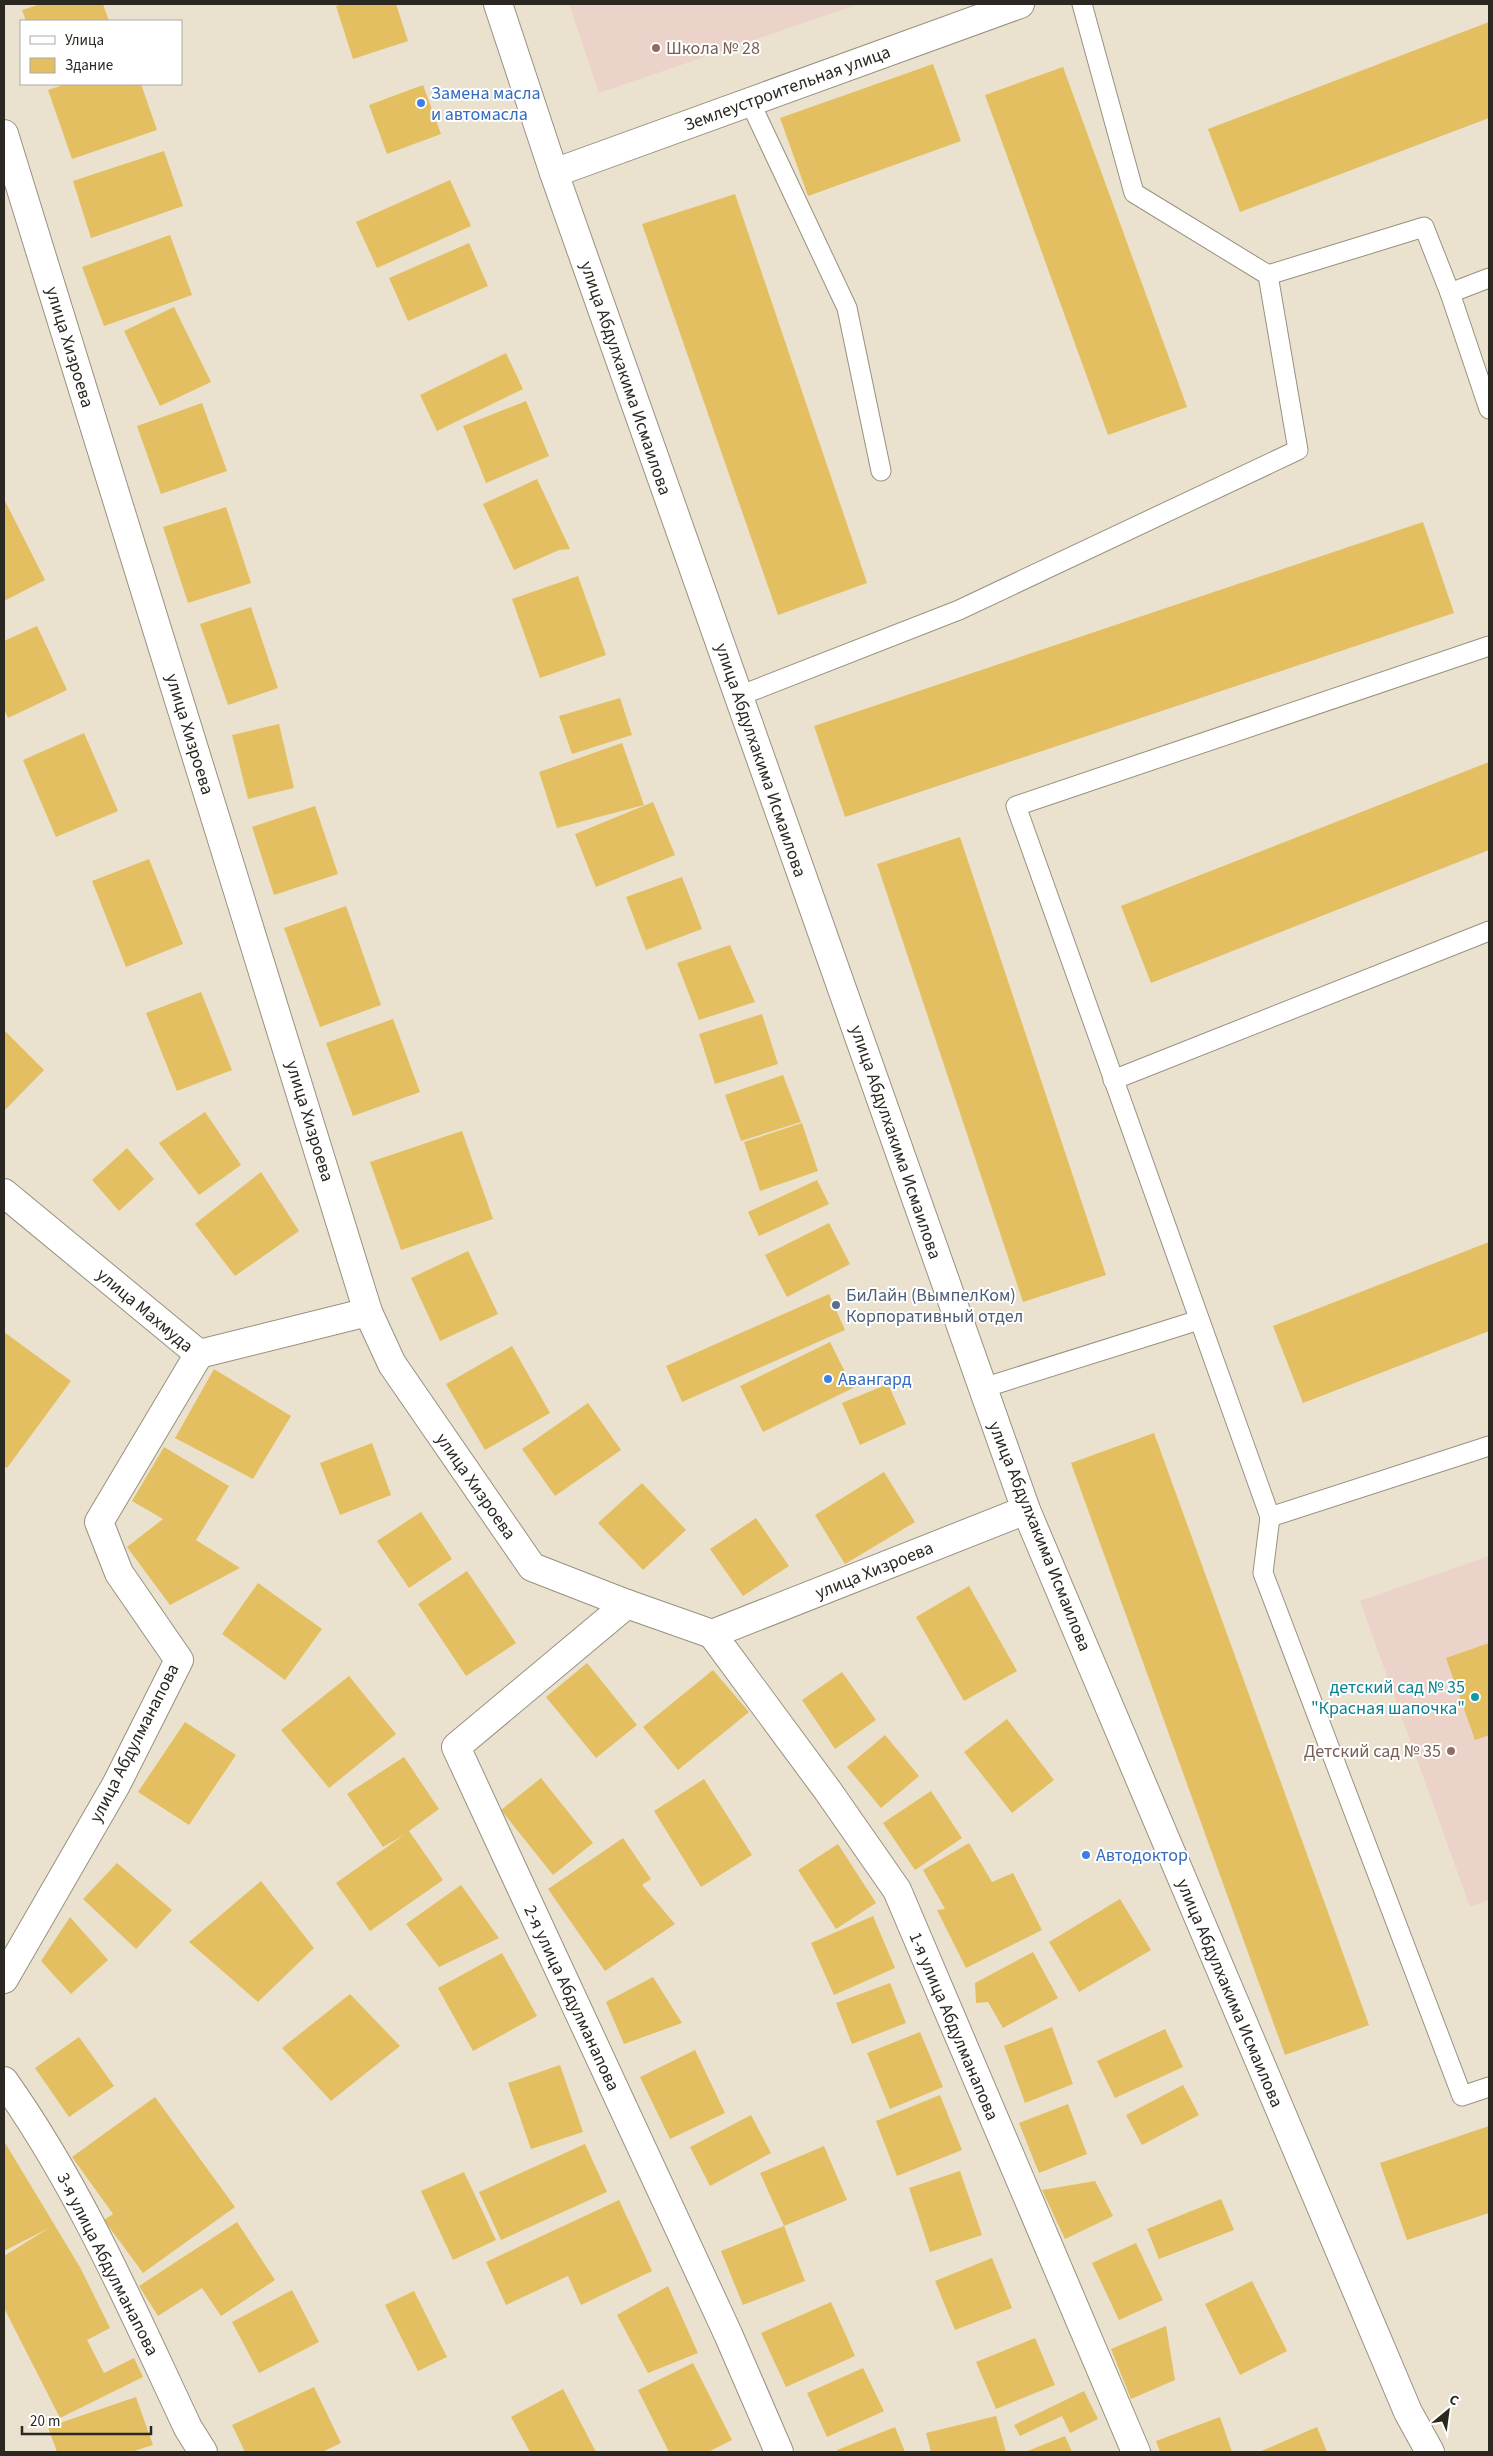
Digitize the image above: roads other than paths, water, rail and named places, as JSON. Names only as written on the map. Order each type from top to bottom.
[{"type":"street","name":"улица Абдулхакима Исмаилова","points":[[498,4],[554,173],[1026,1510],[1408,2412],[1430,2452]]},
{"type":"street","name":"Землеустроительная улица","points":[[554,173],[1020,4]]},
{"type":"street","name":"улица Хизроева","points":[[4,134],[368,1312],[392,1364],[532,1567],[627,1604],[712,1634],[1026,1510]]},
{"type":"street","name":"улица Махмуда","points":[[4,1193],[200,1354],[368,1312]]},
{"type":"street","name":"улица Абдулманапова","points":[[4,1979],[116,1785],[178,1660],[118,1573],[99,1522],[200,1354]]},
{"type":"street","name":"2-я улица Абдулманапова","points":[[627,1604],[456,1746],[728,2334],[779,2452]]},
{"type":"street","name":"1-я улица Абдулманапова","points":[[712,1634],[828,1790],[897,1890],[1136,2452]]},
{"type":"street","name":"3-я улица Абдулманапова","points":[[4,2081],[32,2120],[86,2214],[188,2428],[203,2452]]},
{"type":"lane","points":[[1082,4],[1134,193],[1268,275],[1424,227],[1450,293],[1489,409]]},
{"type":"lane","points":[[750,102],[847,308],[882,471]]},
{"type":"lane","points":[[739,696],[959,610],[1298,450],[1268,275]]},
{"type":"lane","points":[[1450,293],[1489,278]]},
{"type":"lane","points":[[1489,646],[1016,806],[1270,1517],[1263,1573],[1462,2096],[1489,2086]]},
{"type":"lane","points":[[1113,1080],[1489,931]]},
{"type":"lane","points":[[983,1388],[1199,1320]]},
{"type":"lane","points":[[1270,1517],[1489,1446]]},
{"type":"place","name":"Школа № 28","points":[[656,48]]},
{"type":"place","name":"Замена масла и автомасла","points":[[421,103]]},
{"type":"place","name":"БиЛайн (ВымпелКом) Корпоративный отдел","points":[[836,1305]]},
{"type":"place","name":"Авангард","points":[[828,1379]]},
{"type":"place","name":"детский сад № 35 \"Красная шапочка\"","points":[[1475,1697]]},
{"type":"place","name":"Детский сад № 35","points":[[1451,1751]]},
{"type":"place","name":"Автодоктор","points":[[1086,1855]]}]
